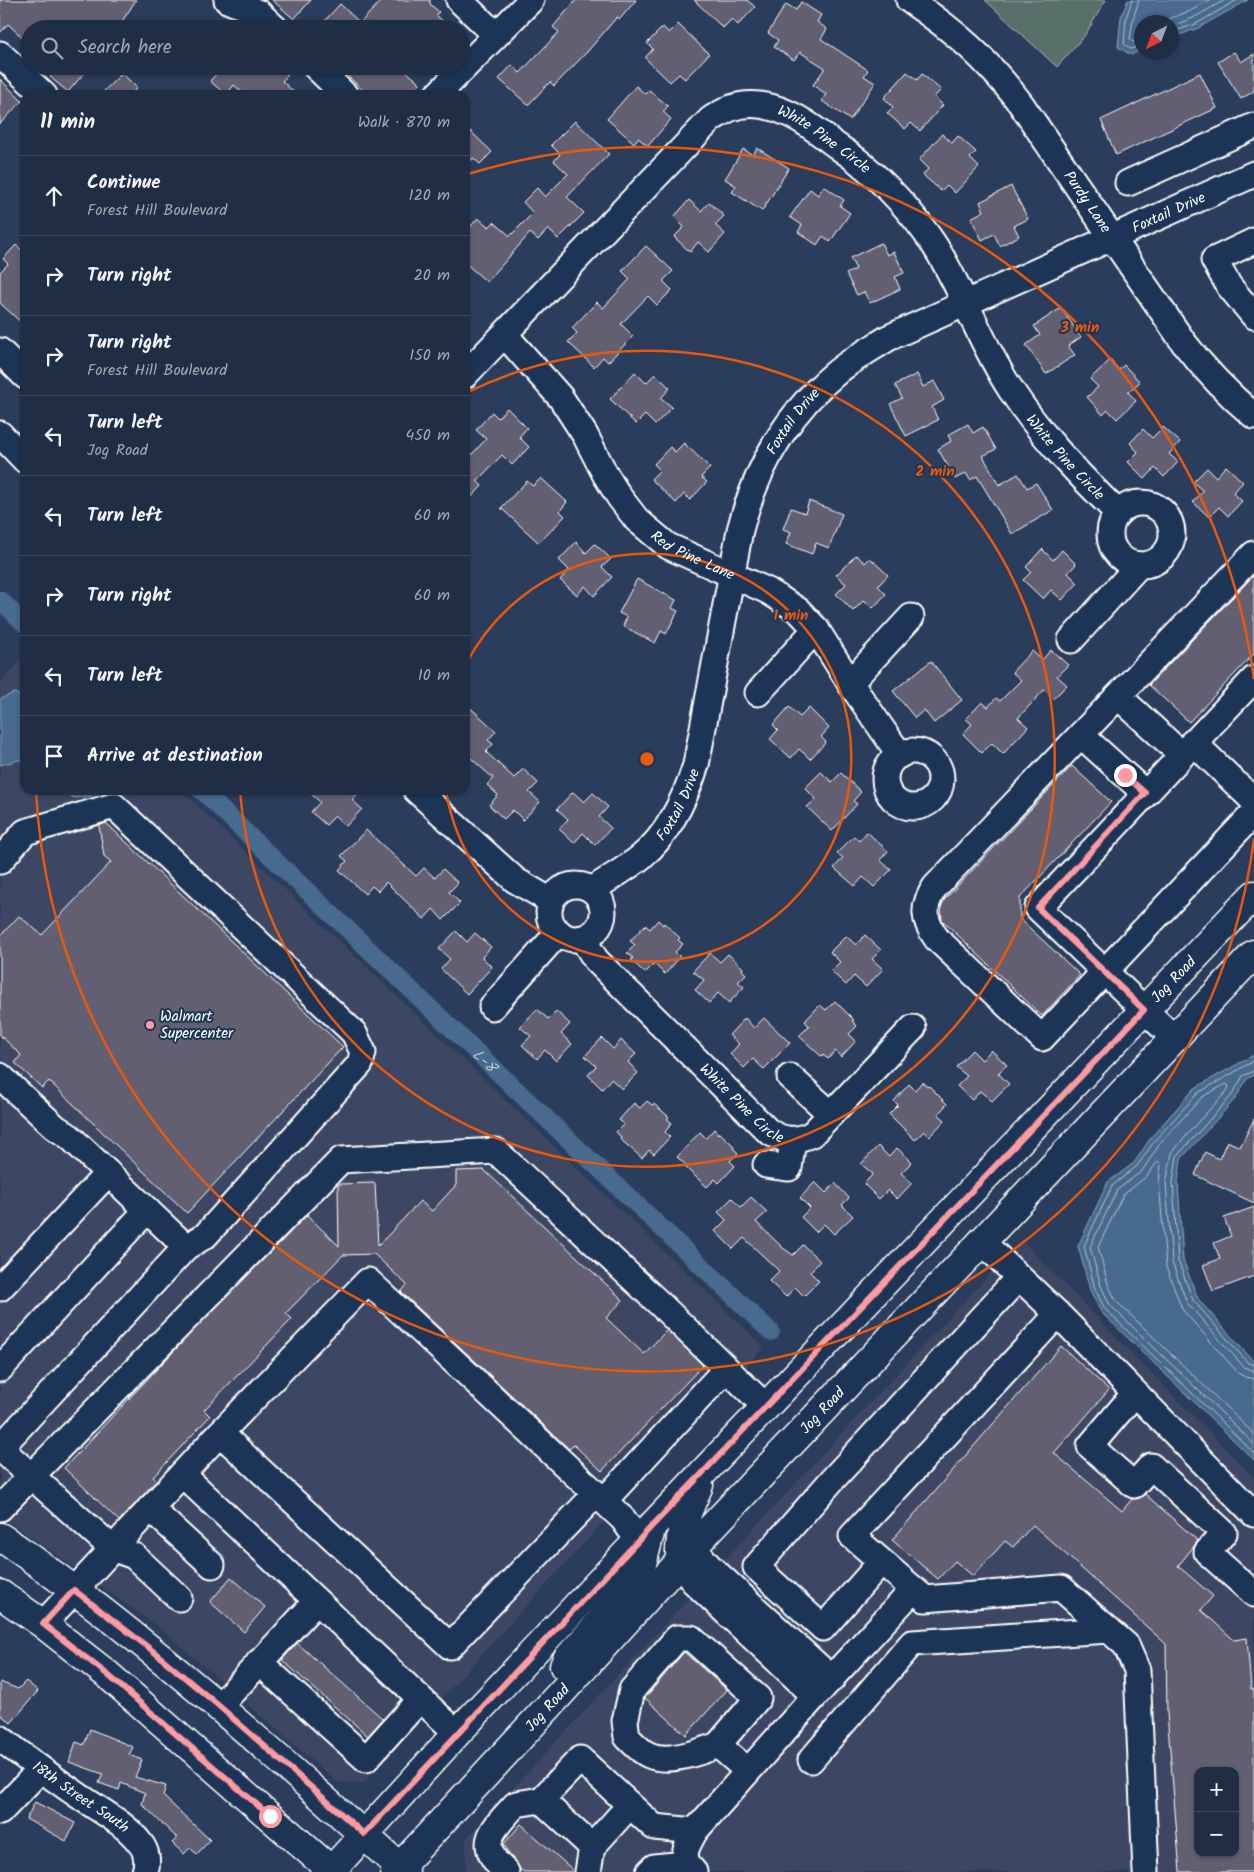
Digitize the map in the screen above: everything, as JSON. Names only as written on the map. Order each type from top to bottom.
[{"type":"main road","name":"Jog Road","points":[[332,1871],[364,1834],[645,1533],[1254,895]]},
{"type":"main road","name":"Jog Road","points":[[400,1870],[686,1554],[1254,954]]},
{"type":"main road","points":[[686,1554],[679,1539],[684,1521],[705,1470]]},
{"type":"main road","points":[[550,1705],[567,1658],[638,1579],[645,1533]]},
{"type":"main road","points":[[0,1536],[32,1558],[153,1651],[219,1706],[364,1834],[400,1870]]},
{"type":"main road","points":[[0,1594],[43,1624],[108,1675],[332,1871]]},
{"type":"street","points":[[227,0],[259,13],[266,20]]},
{"type":"street","points":[[459,0],[496,35]]},
{"type":"street","points":[[470,61],[531,0]]},
{"type":"street","name":"Purdy Lane","points":[[909,0],[943,23],[965,41],[1004,82],[1021,104],[1184,343],[1202,366],[1232,398],[1254,416]]},
{"type":"street","points":[[0,54],[20,73]]},
{"type":"street","points":[[23,75],[39,90]]},
{"type":"street","points":[[324,75],[339,90]]},
{"type":"street","points":[[442,90],[457,75]]},
{"type":"street","name":"White Pine Circle","points":[[470,370],[711,119],[730,109],[742,106],[768,107],[793,115],[815,128],[858,161],[908,209],[933,243],[947,267],[991,356],[1011,390],[1039,429],[1070,466],[1118,513]]},
{"type":"street","points":[[1128,183],[1254,126]]},
{"type":"street","name":"Foxtail Drive","points":[[592,890],[641,857],[660,837],[688,791],[696,766],[740,530],[755,482],[766,460],[785,428],[809,399],[836,373],[888,338],[1254,174]]},
{"type":"street","points":[[1254,242],[1214,260],[1229,286],[1254,316]]},
{"type":"street","name":"Red Pine Lane","points":[[505,335],[561,398],[585,435],[620,498],[637,520],[668,546],[768,590],[789,603],[816,629],[850,683],[900,755]]},
{"type":"street","points":[[0,351],[20,371]]},
{"type":"street","points":[[0,434],[20,455]]},
{"type":"street","points":[[1134,504],[1151,505],[1165,516],[1170,523],[1172,532],[1168,549],[1156,562],[1139,565],[1130,564],[1122,559],[1112,546],[1110,528],[1118,513],[1134,504]]},
{"type":"street","points":[[1254,554],[935,887],[927,902],[926,919],[930,929],[937,938],[1042,1038],[1254,813]]},
{"type":"street","points":[[1071,640],[1139,565]]},
{"type":"street","points":[[850,683],[910,617]]},
{"type":"street","points":[[758,693],[816,629]]},
{"type":"street","points":[[1174,1038],[1038,908],[1254,679]]},
{"type":"street","points":[[1118,696],[1254,800]]},
{"type":"street","points":[[1081,735],[1145,793]]},
{"type":"street","points":[[422,795],[515,880],[552,901]]},
{"type":"street","points":[[0,861],[25,832],[114,806],[354,1033],[363,1052],[360,1064],[205,1236],[186,1247],[0,1448],[112,1548],[134,1556],[179,1598]]},
{"type":"street","points":[[568,886],[584,886],[592,890],[602,903],[604,912],[598,928],[591,935],[571,935],[551,922],[549,913],[552,901],[560,890],[568,886]]},
{"type":"street","points":[[492,1007],[571,935]]},
{"type":"street","name":"White Pine Circle","points":[[571,935],[768,1130],[778,1137],[793,1140],[812,1134],[913,1028]]},
{"type":"street","points":[[0,1076],[55,1127],[70,1137],[186,1247]]},
{"type":"street","points":[[790,1077],[831,1114]]},
{"type":"street","points":[[766,1165],[789,1168],[793,1140]]},
{"type":"street","points":[[0,1508],[341,1160],[496,1151],[766,1406]]},
{"type":"street","points":[[0,1288],[108,1172]]},
{"type":"street","points":[[0,1369],[147,1210]]},
{"type":"street","points":[[982,1241],[1058,1314],[1254,1514]]},
{"type":"street","points":[[882,1562],[823,1628],[756,1567],[833,1479],[1019,1277]]},
{"type":"street","points":[[43,1624],[220,1433],[368,1281],[623,1519],[645,1533]]},
{"type":"street","points":[[1058,1314],[852,1536],[925,1599],[1061,1588],[1126,1645],[1137,1670],[1146,1872]]},
{"type":"street","points":[[220,1433],[450,1646],[599,1496],[613,1490],[726,1369]]},
{"type":"street","points":[[1135,1393],[1090,1446],[1134,1485],[1151,1466],[1224,1533],[1207,1552],[1254,1594]]},
{"type":"street","points":[[182,1474],[457,1734]]},
{"type":"street","points":[[150,1508],[212,1565]]},
{"type":"street","points":[[686,1554],[708,1565],[824,1687]]},
{"type":"street","points":[[649,1872],[654,1867],[690,1868],[685,1851],[695,1831],[913,1590]]},
{"type":"street","points":[[219,1706],[316,1602]]},
{"type":"street","points":[[811,1760],[912,1643],[1109,1630]]},
{"type":"street","points":[[677,1638],[691,1638],[758,1698],[718,1745],[688,1756],[663,1758],[649,1755],[627,1738],[625,1720],[632,1690],[677,1638]]},
{"type":"street","points":[[259,1662],[366,1759],[420,1699]]},
{"type":"street","name":"18th Street South","points":[[0,1738],[40,1770],[124,1827],[141,1843],[146,1854],[146,1869]]},
{"type":"street","points":[[718,1745],[748,1771]]},
{"type":"street","points":[[506,1872],[490,1854],[489,1842],[493,1830],[516,1804],[541,1800],[580,1759],[654,1826],[695,1831]]},
{"type":"street","points":[[0,1812],[40,1770]]},
{"type":"street","points":[[541,1800],[592,1847]]},
{"type":"street","points":[[588,1872],[592,1847],[630,1805]]},
{"type":"shaded area","points":[[20,661],[20,795],[186,795],[764,1347],[364,1783],[337,1782],[160,1628],[0,1515],[0,683]]},
{"type":"shaded area","points":[[1021,1240],[1254,1478],[1254,1872],[466,1872],[466,1839]]},
{"type":"green space","points":[[985,0],[1106,0],[1085,35],[1057,67]]},
{"type":"water","points":[[1128,0],[1248,0],[1198,28],[1179,35],[1179,15],[1134,15],[1134,54],[1131,55],[1118,47],[1121,17]]},
{"type":"water","points":[[14,693],[20,696],[20,760],[0,765],[0,699]]},
{"type":"water","points":[[70,795],[92,795],[91,796],[74,798]]},
{"type":"water","points":[[1254,1055],[1254,1075],[1247,1079],[1236,1098],[1181,1159],[1178,1182],[1183,1260],[1198,1299],[1254,1362],[1254,1460],[1101,1312],[1090,1290],[1078,1246],[1108,1182],[1134,1163],[1152,1136],[1195,1088]]},
{"type":"building","points":[[0,0],[136,0],[123,20],[20,20],[20,35],[8,24],[0,33]]},
{"type":"building","points":[[272,0],[311,0],[294,19]]},
{"type":"building","points":[[382,0],[430,0],[430,4],[439,12],[436,15],[442,20],[363,20]]},
{"type":"building","points":[[576,0],[636,0],[620,19],[617,17],[554,86],[550,82],[528,105],[499,79],[512,65],[520,73],[559,32],[553,27]]},
{"type":"building","points":[[694,0],[747,0],[755,7],[738,25],[732,19],[723,28]]},
{"type":"building","points":[[801,2],[821,15],[817,22],[827,29],[821,39],[868,70],[864,76],[875,83],[850,120],[822,101],[826,94],[813,85],[825,68],[800,52],[794,60],[774,47],[778,40],[768,33],[786,4],[796,10]]},
{"type":"building","points":[[340,4],[357,20],[325,20]]},
{"type":"building","points":[[678,24],[709,54],[685,79],[679,74],[670,82],[645,58],[653,49],[647,43],[663,27],[669,33]]},
{"type":"building","points":[[1234,52],[1241,62],[1254,54],[1254,91],[1241,99],[1218,62]]},
{"type":"building","points":[[907,72],[917,80],[922,74],[941,90],[934,97],[943,105],[920,131],[911,123],[905,129],[887,113],[893,107],[884,98]]},
{"type":"building","points":[[1200,73],[1217,108],[1116,155],[1101,120]]},
{"type":"building","points":[[52,75],[82,75],[70,90],[66,90],[50,77]]},
{"type":"building","points":[[120,75],[124,75],[137,88],[135,90],[105,90]]},
{"type":"building","points":[[215,75],[288,75],[282,81],[292,90],[240,90],[234,85],[230,90],[220,90],[210,81]]},
{"type":"building","points":[[347,75],[411,75],[420,83],[414,90],[363,90]]},
{"type":"building","points":[[0,79],[20,99],[20,103],[0,124]]},
{"type":"building","points":[[636,86],[645,94],[649,90],[668,106],[663,112],[671,119],[648,146],[638,138],[634,143],[607,119]]},
{"type":"building","points":[[575,121],[609,154],[567,197],[584,213],[558,239],[548,229],[538,240],[530,233],[487,282],[470,267],[470,227],[478,218],[489,227],[494,222],[510,236],[533,213],[523,202],[537,188],[545,197],[568,174],[554,161],[560,154],[551,145]]},
{"type":"building","points":[[470,131],[492,152],[480,164],[473,158],[470,162]]},
{"type":"building","points":[[942,134],[952,143],[958,136],[976,152],[970,158],[979,167],[955,193],[947,185],[941,191],[923,175],[928,169],[919,160]]},
{"type":"building","points":[[757,148],[789,168],[762,211],[732,192],[736,186],[725,179],[743,149],[753,155]]},
{"type":"building","points":[[824,186],[844,200],[840,206],[850,213],[830,242],[823,236],[817,245],[798,232],[802,225],[790,217],[810,189],[818,195]]},
{"type":"building","points":[[1011,186],[1028,219],[1014,226],[1019,236],[1000,246],[994,234],[982,240],[971,218],[984,211],[980,202]]},
{"type":"building","points":[[689,200],[701,211],[709,202],[724,216],[715,225],[725,234],[709,252],[698,242],[690,252],[674,237],[684,227],[674,217]]},
{"type":"building","points":[[881,243],[887,255],[894,252],[904,273],[895,277],[900,289],[870,303],[864,292],[857,295],[846,274],[856,269],[850,258]]},
{"type":"building","points":[[16,245],[20,249],[20,321],[0,303],[0,272],[8,264],[3,259]]},
{"type":"building","points":[[646,246],[673,271],[663,281],[672,290],[657,305],[648,296],[621,324],[633,336],[608,362],[603,357],[594,367],[568,342],[577,333],[572,328],[597,302],[603,308],[630,279],[622,271]]},
{"type":"building","points":[[1061,308],[1081,337],[1068,346],[1075,355],[1046,374],[1026,345],[1040,335],[1034,326]]},
{"type":"building","points":[[1110,360],[1119,370],[1124,365],[1140,382],[1128,392],[1136,401],[1117,419],[1108,410],[1103,415],[1087,397],[1098,387],[1090,379]]},
{"type":"building","points":[[635,372],[646,383],[655,374],[670,388],[661,398],[672,407],[655,425],[645,415],[636,424],[610,399]]},
{"type":"building","points":[[917,374],[923,387],[934,381],[944,400],[932,407],[938,420],[906,436],[890,404],[902,398],[895,385]]},
{"type":"building","points":[[507,408],[527,428],[519,437],[529,447],[512,465],[502,455],[477,481],[482,486],[470,499],[470,457],[486,439],[476,430],[492,412],[498,418]]},
{"type":"building","points":[[968,424],[973,433],[983,427],[996,449],[983,456],[999,485],[1018,474],[1027,488],[1036,483],[1053,510],[1012,534],[977,476],[970,480],[966,473],[955,479],[938,449],[951,441],[948,435]]},
{"type":"building","points":[[1163,427],[1180,442],[1169,454],[1178,462],[1164,477],[1155,468],[1145,479],[1128,462],[1138,452],[1130,443],[1143,429],[1152,438]]},
{"type":"building","points":[[684,443],[710,468],[701,477],[707,482],[690,500],[684,494],[676,503],[651,479],[660,470],[654,464],[670,447],[675,452]]},
{"type":"building","points":[[1226,466],[1243,482],[1233,493],[1242,501],[1228,516],[1219,507],[1209,517],[1193,502],[1203,491],[1193,482],[1207,468],[1216,477]]},
{"type":"building","points":[[541,478],[567,502],[560,511],[565,516],[539,543],[501,508],[527,481],[533,486]]},
{"type":"building","points":[[809,501],[842,514],[829,548],[816,543],[812,554],[786,544],[791,532],[783,529],[791,508],[805,513]]},
{"type":"building","points":[[576,542],[586,553],[595,544],[611,559],[602,567],[612,577],[594,596],[585,586],[577,595],[560,580],[569,570],[559,560]]},
{"type":"building","points":[[1042,549],[1053,560],[1062,550],[1076,564],[1068,573],[1078,583],[1062,600],[1051,590],[1043,599],[1023,580],[1031,572],[1026,567]]},
{"type":"building","points":[[856,555],[865,563],[870,558],[888,575],[878,586],[886,594],[873,608],[864,600],[853,611],[836,594],[846,584],[836,575]]},
{"type":"building","points":[[1254,575],[1254,654],[1189,722],[1149,685]]},
{"type":"building","points":[[637,579],[676,600],[672,608],[678,611],[666,634],[661,631],[655,643],[623,626],[627,617],[619,613]]},
{"type":"building","points":[[1051,650],[1068,665],[1057,676],[1067,685],[1053,699],[1044,690],[1018,718],[1028,727],[1003,754],[992,743],[982,753],[963,734],[972,724],[966,719],[982,702],[988,707],[996,698],[1000,701],[1021,680],[1012,672],[1032,651],[1042,660]]},
{"type":"building","points":[[931,661],[962,700],[934,723],[924,710],[915,718],[893,691]]},
{"type":"building","points":[[789,707],[800,717],[809,708],[829,728],[821,737],[826,742],[810,759],[799,749],[791,758],[770,739],[778,730],[773,725]]},
{"type":"building","points":[[470,708],[496,731],[488,740],[493,744],[486,752],[514,778],[523,769],[538,783],[529,792],[540,802],[523,820],[513,810],[504,819],[489,805],[498,795],[487,785],[493,778],[470,757]]},
{"type":"building","points":[[1072,766],[1111,802],[1020,898],[1020,919],[1080,975],[1042,1016],[942,920],[941,907],[945,899]]},
{"type":"building","points":[[821,772],[832,782],[841,773],[861,792],[853,801],[857,804],[832,831],[807,807],[816,799],[805,788]]},
{"type":"building","points":[[573,792],[584,802],[593,793],[608,807],[599,817],[611,828],[595,845],[583,833],[574,843],[559,829],[568,819],[557,809]]},
{"type":"building","points":[[312,795],[356,795],[352,800],[362,809],[346,826],[335,816],[326,825],[311,812],[320,802]]},
{"type":"building","points":[[106,823],[343,1047],[187,1213],[49,1081],[42,1088],[15,1063],[21,1055],[0,1035],[0,936],[19,916],[42,935],[111,862],[104,856],[99,826]]},
{"type":"building","points":[[366,830],[416,876],[424,868],[435,878],[443,869],[458,883],[449,892],[460,903],[443,920],[433,909],[424,919],[386,882],[378,891],[372,886],[365,894],[339,870],[347,861],[341,856]]},
{"type":"building","points":[[867,832],[888,851],[880,860],[891,870],[874,887],[863,877],[855,886],[834,868],[843,858],[837,853],[854,836],[859,841]]},
{"type":"building","points":[[658,920],[680,938],[678,940],[683,944],[675,952],[680,957],[665,974],[654,964],[645,973],[631,960],[633,958],[627,953],[635,945],[630,941],[645,925],[650,929]]},
{"type":"building","points":[[456,931],[467,942],[475,933],[491,947],[482,957],[492,967],[467,994],[441,969],[450,959],[439,949]]},
{"type":"building","points":[[865,935],[881,950],[872,959],[883,969],[866,987],[854,976],[846,985],[831,971],[840,962],[830,952],[846,936],[856,945]]},
{"type":"building","points":[[710,953],[720,962],[728,954],[743,968],[742,970],[746,974],[738,982],[744,987],[729,1003],[718,993],[709,1003],[695,990],[704,980],[693,971]]},
{"type":"building","points":[[835,1001],[854,1020],[852,1021],[857,1026],[849,1034],[856,1041],[841,1057],[835,1051],[828,1059],[823,1055],[821,1056],[799,1036],[809,1026],[805,1021],[820,1005],[826,1010]]},
{"type":"building","points":[[537,1009],[548,1019],[556,1011],[570,1024],[561,1034],[572,1044],[556,1061],[545,1050],[537,1059],[522,1045],[531,1036],[520,1027]]},
{"type":"building","points":[[745,1018],[754,1028],[764,1018],[790,1043],[764,1069],[753,1059],[744,1068],[730,1054],[739,1044],[729,1035]]},
{"type":"building","points":[[602,1038],[613,1049],[621,1040],[636,1054],[628,1062],[638,1073],[622,1089],[611,1079],[602,1089],[588,1075],[596,1066],[585,1056]]},
{"type":"building","points":[[972,1050],[982,1060],[991,1050],[1007,1065],[998,1073],[1009,1084],[992,1101],[980,1091],[972,1100],[957,1086],[967,1076],[956,1067]]},
{"type":"building","points":[[922,1082],[929,1086],[947,1104],[938,1114],[945,1120],[930,1136],[924,1131],[915,1140],[889,1114],[898,1105],[894,1101],[909,1084],[915,1090]]},
{"type":"building","points":[[647,1101],[652,1105],[654,1104],[669,1117],[667,1119],[672,1123],[665,1132],[670,1137],[654,1154],[649,1150],[642,1158],[620,1139],[621,1137],[616,1132],[624,1124],[619,1120],[634,1103],[640,1108]]},
{"type":"building","points":[[1254,1119],[1254,1203],[1195,1175],[1205,1152],[1219,1159],[1227,1141],[1240,1147]]},
{"type":"building","points":[[714,1129],[734,1146],[733,1148],[738,1153],[730,1161],[735,1166],[719,1183],[715,1179],[707,1187],[677,1157],[700,1132],[706,1138]]},
{"type":"building","points":[[878,1146],[889,1157],[897,1148],[912,1162],[901,1173],[912,1183],[897,1199],[888,1190],[879,1199],[864,1184],[873,1174],[861,1164]]},
{"type":"building","points":[[484,1170],[623,1300],[606,1318],[644,1354],[667,1330],[703,1365],[602,1471],[574,1445],[569,1449],[401,1292],[407,1285],[374,1254],[343,1255],[286,1313],[292,1319],[204,1410],[210,1416],[153,1477],[157,1480],[119,1521],[64,1468],[189,1335],[307,1215],[339,1246],[338,1184],[375,1183],[378,1246],[420,1201],[432,1211],[456,1185],[456,1171]]},
{"type":"building","points":[[815,1182],[826,1193],[835,1183],[849,1198],[842,1205],[853,1216],[834,1234],[824,1224],[816,1232],[801,1217],[810,1208],[800,1198]]},
{"type":"building","points":[[751,1197],[767,1212],[756,1222],[783,1248],[793,1255],[803,1245],[820,1261],[810,1272],[819,1281],[804,1296],[795,1287],[786,1297],[769,1281],[779,1271],[744,1238],[733,1249],[715,1231],[726,1220],[718,1212],[732,1198],[741,1207]]},
{"type":"building","points":[[1254,1207],[1254,1276],[1213,1291],[1203,1265],[1220,1259],[1214,1243],[1231,1236],[1224,1218]]},
{"type":"building","points":[[1061,1346],[1109,1390],[1054,1453],[1122,1511],[1132,1499],[1139,1498],[1145,1494],[1198,1541],[1178,1566],[1213,1596],[1201,1610],[1234,1640],[1247,1638],[1251,1689],[1254,1689],[1254,1872],[1180,1872],[1167,1713],[1166,1644],[1033,1525],[1013,1547],[1005,1541],[973,1576],[955,1561],[938,1579],[892,1540]]},
{"type":"building","points":[[231,1577],[265,1607],[244,1632],[210,1602]]},
{"type":"building","points":[[297,1643],[383,1719],[368,1736],[282,1660]]},
{"type":"building","points":[[684,1652],[727,1690],[686,1735],[645,1698]]},
{"type":"building","points":[[26,1681],[38,1691],[11,1723],[0,1714],[0,1682],[18,1689]]},
{"type":"building","points":[[90,1729],[133,1747],[129,1755],[142,1760],[135,1777],[166,1786],[163,1796],[210,1840],[197,1854],[190,1848],[184,1854],[172,1843],[177,1838],[142,1804],[145,1793],[121,1783],[119,1790],[99,1783],[103,1774],[69,1762],[76,1742],[84,1745]]},
{"type":"building","points":[[35,1802],[75,1823],[66,1841],[26,1819]]},
{"type":"building","points":[[521,1824],[574,1872],[523,1872],[508,1853],[504,1844]]},
{"type":"waterway","name":"L-8","points":[[0,600],[20,619]]},
{"type":"waterway","name":"L-8","points":[[206,795],[771,1332]]},
{"type":"place","name":"Walmart Supercenter","points":[[150,1025]]},
{"type":"route","points":[[270,1816],[108,1675],[43,1624],[74,1590],[153,1651],[219,1706],[364,1834],[652,1526],[1144,1010],[1038,908],[1145,793],[1125,775]]}]
